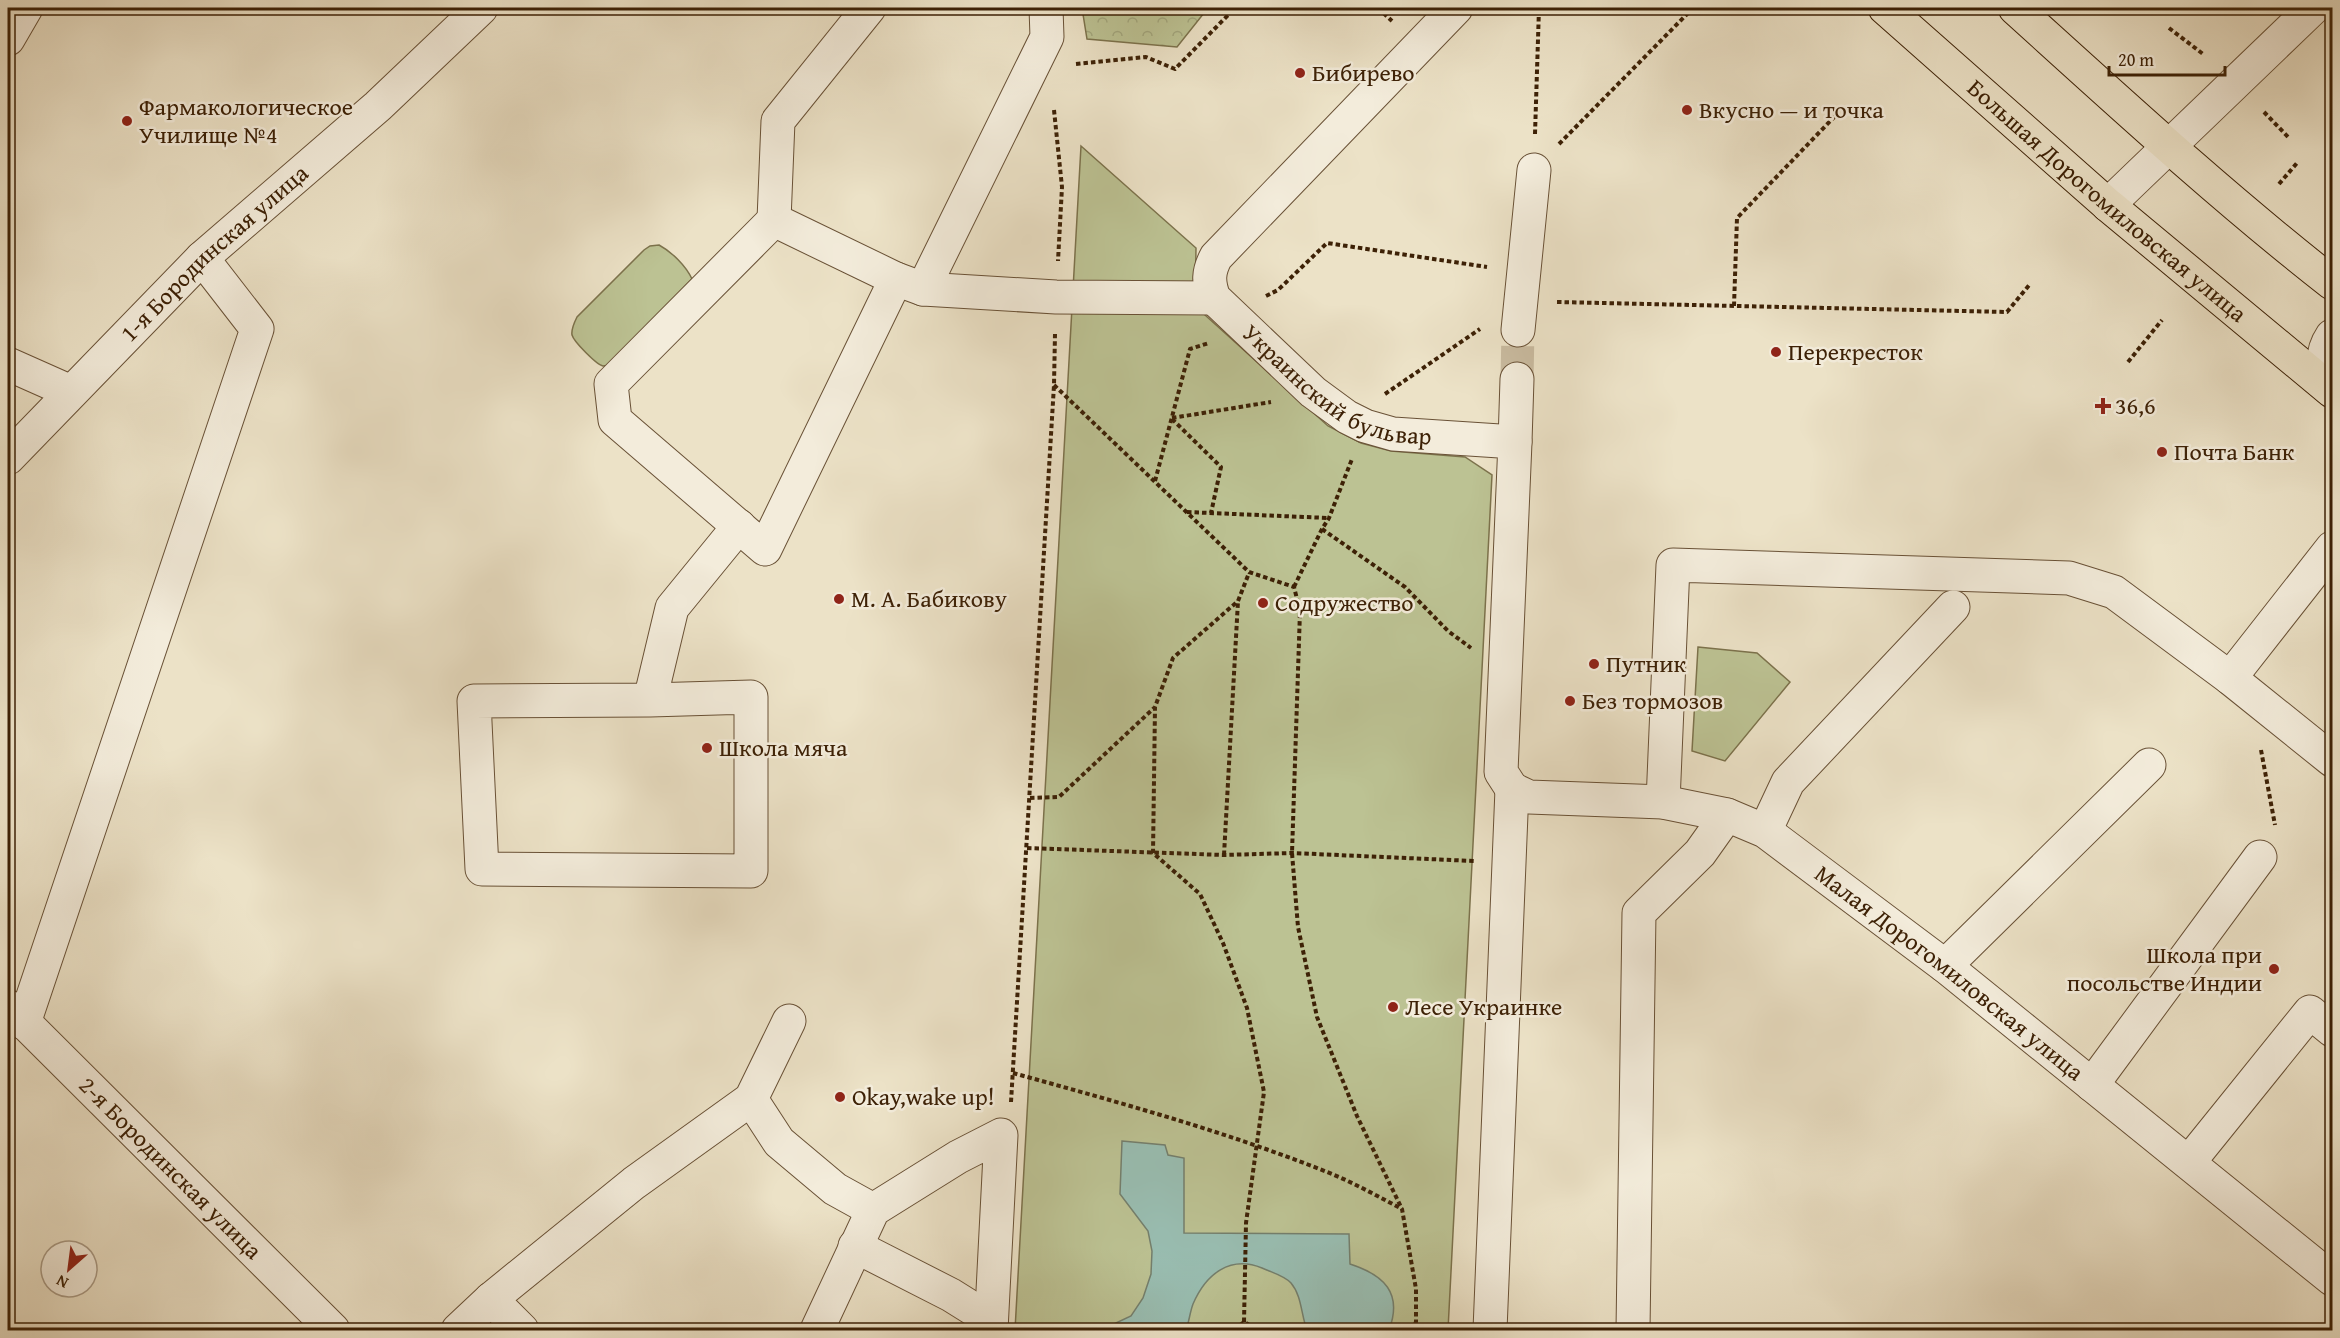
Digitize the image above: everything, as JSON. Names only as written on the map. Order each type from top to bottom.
[{"type":"main road","name":"Большая Дорогомиловская улица","points":[[1885,8],[2108,205],[2331,390]]},
{"type":"main road","points":[[2015,8],[2167,146],[2250,218],[2332,283]]},
{"type":"street","points":[[8,39],[26,8]]},
{"type":"street","name":"1-я Бородинская улица","points":[[8,458],[202,258],[378,106],[481,8]]},
{"type":"street","points":[[869,8],[778,121],[774,220],[610,384],[615,420],[765,549],[1047,37],[1046,8]]},
{"type":"street","points":[[774,220],[910,284],[1056,297],[1214,298],[1209,284],[1209,271],[1216,257],[1456,8]]},
{"type":"street","points":[[2108,205],[2313,8]]},
{"type":"street","points":[[1521,301],[1534,170]]},
{"type":"street","points":[[16,1015],[257,329],[202,258]]},
{"type":"street","name":"Украинский бульвар","points":[[1214,298],[1313,392],[1347,417],[1365,426],[1393,434],[1515,442]]},
{"type":"street","points":[[2331,390],[2322,367],[2324,351],[2332,336]]},
{"type":"street","points":[[8,364],[71,392]]},
{"type":"street","points":[[1490,1330],[1512,789],[1501,772],[1517,379]]},
{"type":"street","points":[[650,700],[672,608],[739,526]]},
{"type":"street","points":[[2230,678],[2332,548]]},
{"type":"street","points":[[1663,802],[1673,565],[2069,578],[2114,592],[2230,678],[2332,760]]},
{"type":"street","points":[[1765,831],[1788,782],[1953,607]]},
{"type":"street","points":[[751,697],[751,871],[482,869],[474,701],[650,700],[751,697]]},
{"type":"street","points":[[1945,966],[2149,765]]},
{"type":"street","name":"Малая Дорогомиловская улица","points":[[1512,789],[1529,797],[1663,802],[1727,815],[1765,831],[1945,966],[2332,1278]]},
{"type":"street","points":[[1633,1330],[1639,913],[1700,853],[1727,815]]},
{"type":"street","points":[[2092,1085],[2260,857]]},
{"type":"street","points":[[2189,1162],[2310,1012],[2332,1030]]},
{"type":"street","name":"2-я Бородинская улица","points":[[16,1015],[333,1330]]},
{"type":"street","points":[[459,1330],[491,1299],[634,1184],[751,1099],[789,1021]]},
{"type":"street","points":[[751,1099],[779,1142],[835,1189],[873,1210]]},
{"type":"street","points":[[817,1330],[873,1210],[958,1156],[1001,1135],[991,1325]]},
{"type":"street","points":[[855,1246],[951,1295],[991,1325]]},
{"type":"street","points":[[491,1299],[522,1330]]},
{"type":"path","points":[[1071,64],[1146,57],[1175,69],[1235,8]]},
{"type":"path","points":[[1534,170],[1539,8]]},
{"type":"path","points":[[1534,170],[1693,8]]},
{"type":"path","points":[[2169,28],[2203,54]]},
{"type":"path","points":[[2264,112],[2290,139]]},
{"type":"path","points":[[1734,306],[1737,218],[1837,114]]},
{"type":"path","points":[[2279,184],[2297,163]]},
{"type":"path","points":[[1011,1108],[1054,385],[1062,187]]},
{"type":"path","points":[[1261,299],[1278,290],[1327,243],[1521,301],[2007,312],[2030,284]]},
{"type":"path","points":[[1380,402],[1385,395],[1521,301]]},
{"type":"path","points":[[2128,362],[2162,320]]},
{"type":"path","points":[[1155,481],[1190,350],[1210,342]]},
{"type":"path","points":[[1054,385],[1249,572],[1294,587]]},
{"type":"path","points":[[1172,418],[1274,402]]},
{"type":"path","points":[[1172,418],[1221,467],[1211,514]]},
{"type":"path","points":[[1354,453],[1329,518],[1294,587],[1300,611],[1292,853],[1299,927],[1317,1017],[1357,1116],[1402,1209],[1416,1289],[1416,1322],[1411,1330]]},
{"type":"path","points":[[1187,512],[1329,518]]},
{"type":"path","points":[[1322,529],[1405,587],[1448,632],[1483,657],[1505,657]]},
{"type":"path","points":[[1224,855],[1238,601],[1249,572]]},
{"type":"path","points":[[1238,601],[1173,658],[1155,707],[1153,853],[1200,894],[1223,943],[1247,1008],[1264,1092],[1246,1223],[1244,1322]]},
{"type":"path","points":[[1030,798],[1059,797],[1155,707]]},
{"type":"path","points":[[2260,857],[2276,835],[2256,727],[2270,711]]},
{"type":"path","points":[[1027,848],[1224,855],[1292,853],[1508,862]]},
{"type":"path","points":[[1013,1073],[1180,1120],[1257,1145],[1335,1175],[1402,1209]]},
{"type":"path","points":[[1234,1330],[1244,1322]]},
{"type":"path","points":[[1244,1322],[1259,1330]]},
{"type":"green space","points":[[1082,8],[1208,8],[1177,47],[1087,39]]},
{"type":"green space","points":[[1081,146],[1196,248],[1195,306],[1328,426],[1361,443],[1391,451],[1465,457],[1492,475],[1448,1330],[1015,1330]]},
{"type":"green space","points":[[659,245],[678,260],[692,279],[613,365],[600,365],[586,353],[572,335],[576,319],[644,250],[650,246]]},
{"type":"green space","points":[[1698,647],[1757,653],[1790,682],[1725,761],[1692,751]]},
{"type":"water","points":[[1122,1141],[1165,1145],[1168,1155],[1184,1158],[1184,1233],[1349,1234],[1350,1264],[1362,1268],[1381,1280],[1388,1287],[1392,1296],[1394,1306],[1389,1330],[1307,1330],[1295,1288],[1291,1283],[1282,1276],[1262,1268],[1240,1264],[1220,1270],[1205,1284],[1193,1304],[1186,1330],[1101,1330],[1131,1316],[1143,1298],[1151,1274],[1152,1251],[1148,1231],[1120,1194]]},
{"type":"tunnel","points":[[1517,379],[1518,330]]},
{"type":"place","name":"Бибирево","points":[[1300,73]]},
{"type":"place","name":"Вкусно — и точка","points":[[1687,110]]},
{"type":"place","name":"Фармакологическое Училище №4","points":[[127,121]]},
{"type":"place","name":"Перекресток","points":[[1776,352]]},
{"type":"place","name":"36,6","points":[[2103,406]]},
{"type":"place","name":"Почта Банк","points":[[2162,452]]},
{"type":"place","name":"М. А. Бабикову","points":[[839,599]]},
{"type":"place","name":"Содружество","points":[[1263,603]]},
{"type":"place","name":"Путник","points":[[1594,664]]},
{"type":"place","name":"Без тормозов","points":[[1570,701]]},
{"type":"place","name":"Школа мяча","points":[[707,748]]},
{"type":"place","name":"Школа при посольстве Индии","points":[[2274,969]]},
{"type":"place","name":"Лесе Украинке","points":[[1393,1007]]},
{"type":"place","name":"Okay,wake up!","points":[[840,1097]]}]
